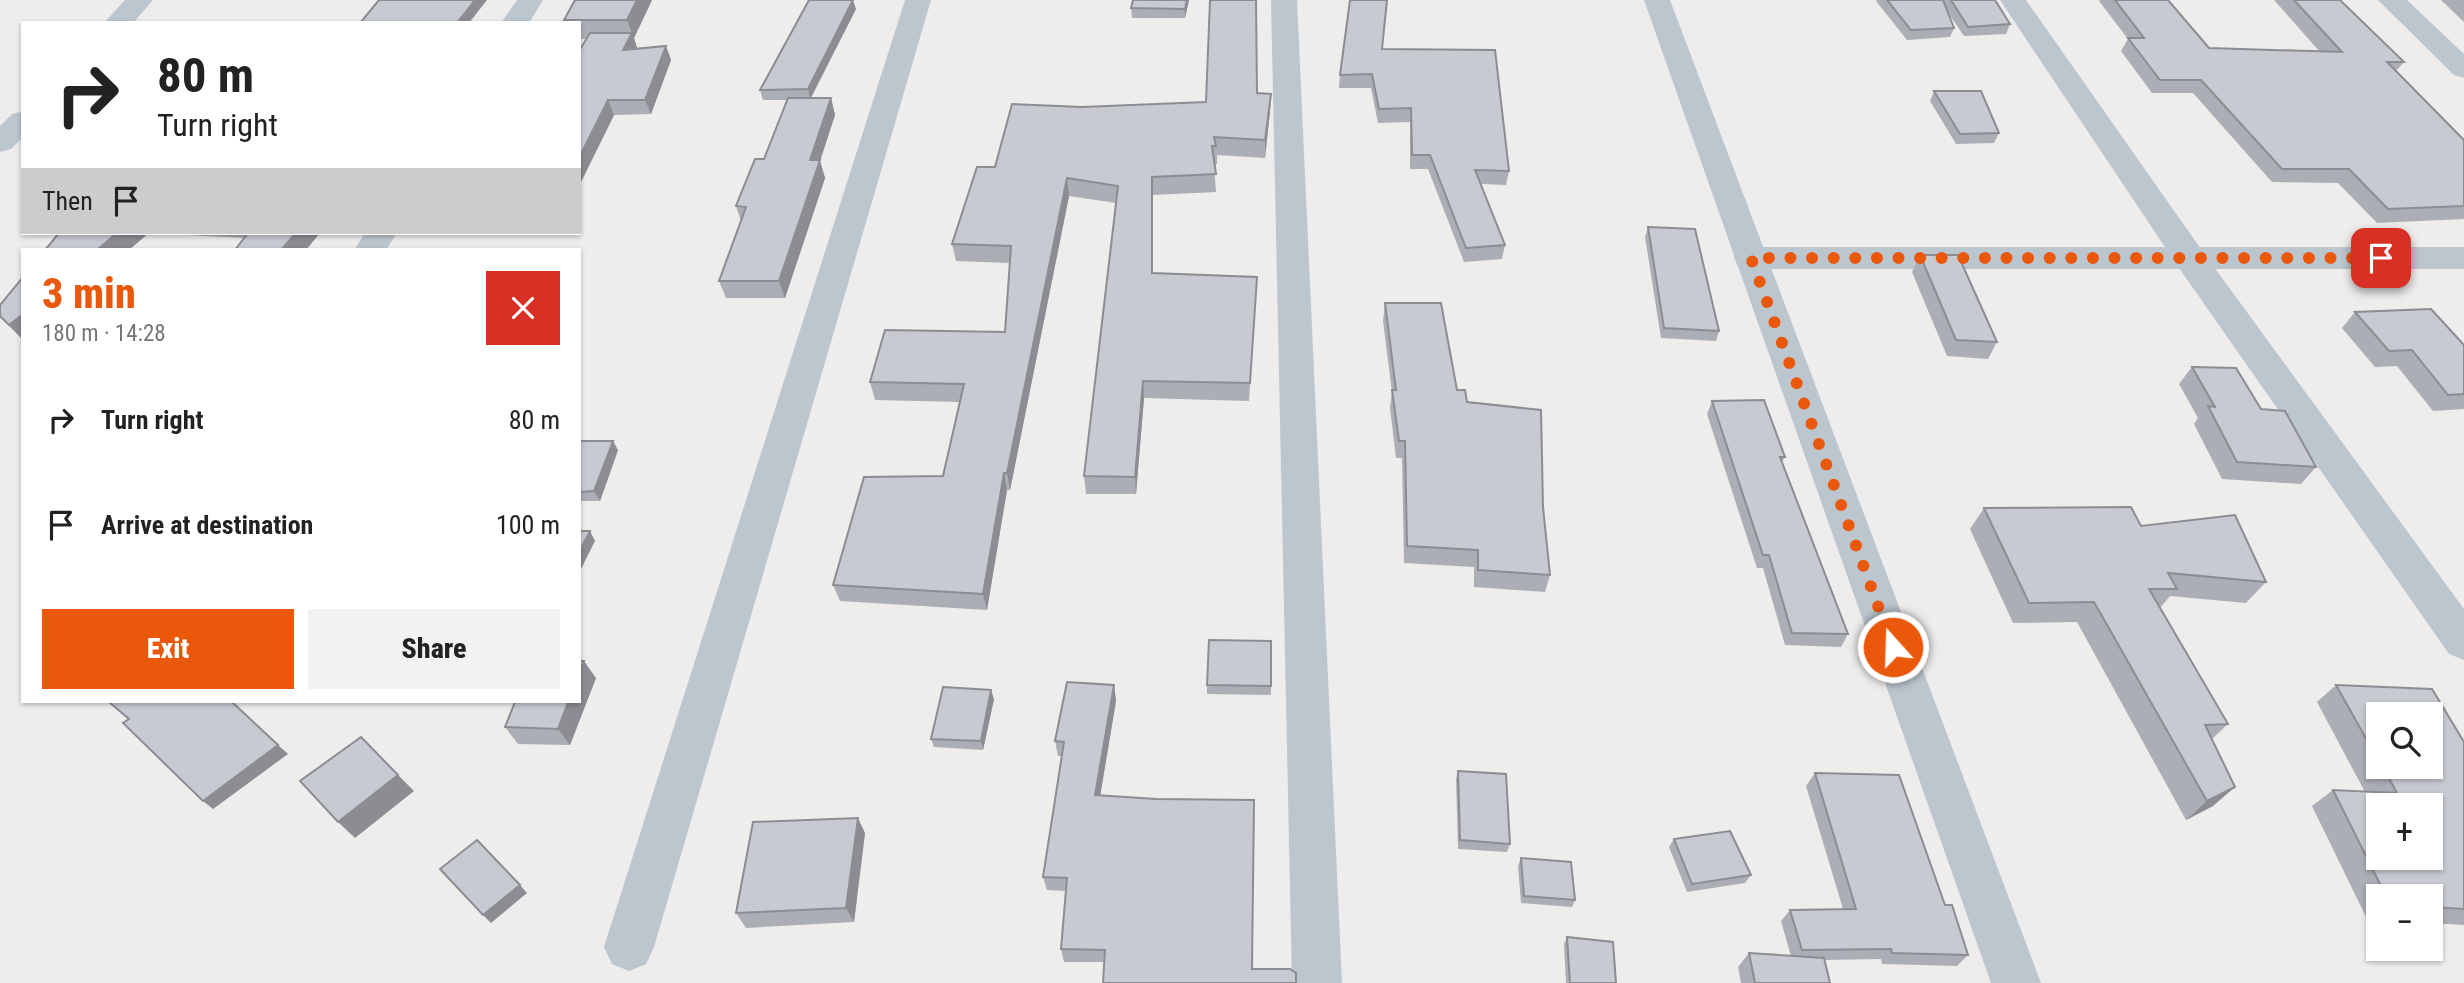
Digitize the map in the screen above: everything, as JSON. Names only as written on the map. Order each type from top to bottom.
[{"type":"street","points":[[120,21],[140,0]]},
{"type":"street","points":[[516,21],[530,0]]},
{"type":"street","points":[[629,947],[918,0]]},
{"type":"street","points":[[1284,0],[1317,983]]},
{"type":"street","points":[[1657,0],[2016,983]]},
{"type":"street","points":[[2013,0],[2191,260],[2464,642]]},
{"type":"street","points":[[2391,0],[2464,69]]},
{"type":"street","points":[[0,143],[21,122]]},
{"type":"street","points":[[1751,258],[2464,258]]},
{"type":"building","points":[[379,0],[475,0],[459,21],[362,21]]},
{"type":"building","points":[[575,0],[637,0],[627,20],[564,20]]},
{"type":"building","points":[[809,0],[853,0],[808,89],[760,90]]},
{"type":"building","points":[[1133,0],[1187,0],[1185,9],[1131,8]]},
{"type":"building","points":[[1210,0],[1256,0],[1257,93],[1271,94],[1265,140],[1214,137],[1216,146],[1212,146],[1216,174],[1152,177],[1152,273],[1257,277],[1250,383],[1143,381],[1135,477],[1084,476],[1118,186],[1067,178],[1007,473],[1004,473],[983,594],[833,585],[864,477],[943,476],[964,384],[870,382],[885,330],[1005,332],[1011,246],[952,244],[977,167],[995,167],[1012,104],[1082,107],[1206,102]]},
{"type":"building","points":[[1350,0],[1387,0],[1382,49],[1495,50],[1509,171],[1475,170],[1505,245],[1466,248],[1430,155],[1412,155],[1411,108],[1379,109],[1372,74],[1340,75]]},
{"type":"building","points":[[1887,0],[1943,0],[1954,28],[1911,30]]},
{"type":"building","points":[[1951,0],[1995,0],[2010,24],[1968,27]]},
{"type":"building","points":[[2115,0],[2168,0],[2209,48],[2342,52],[2294,0],[2340,0],[2404,62],[2387,62],[2464,140],[2464,206],[2388,209],[2349,169],[2282,169],[2201,80],[2160,80],[2128,38],[2144,38]]},
{"type":"building","points":[[590,33],[632,33],[623,50],[666,46],[645,100],[608,100],[581,154],[581,48]]},
{"type":"building","points":[[1934,91],[1981,91],[1999,133],[1960,134]]},
{"type":"building","points":[[788,98],[831,98],[810,160],[820,160],[779,281],[719,281],[746,207],[736,206],[755,159],[764,159]]},
{"type":"building","points":[[1648,227],[1695,229],[1719,331],[1664,328]]},
{"type":"building","points":[[57,235],[115,235],[99,248],[47,248]]},
{"type":"building","points":[[246,235],[294,235],[283,248],[237,248]]},
{"type":"building","points":[[1920,255],[1958,255],[1997,342],[1956,340]]},
{"type":"building","points":[[21,279],[21,316],[9,325],[0,316],[0,305]]},
{"type":"building","points":[[1385,303],[1441,303],[1457,390],[1465,390],[1467,402],[1541,410],[1543,507],[1550,575],[1478,570],[1478,550],[1407,546],[1405,441],[1399,441],[1392,390],[1396,390]]},
{"type":"building","points":[[2431,309],[2464,345],[2464,394],[2448,395],[2412,350],[2389,351],[2355,312]]},
{"type":"building","points":[[2192,367],[2236,368],[2261,409],[2285,411],[2316,467],[2237,462],[2208,406],[2215,407]]},
{"type":"building","points":[[1764,400],[1785,457],[1780,457],[1848,634],[1792,633],[1769,555],[1763,555],[1712,401]]},
{"type":"building","points":[[581,441],[613,441],[594,491],[581,492]]},
{"type":"building","points":[[2131,507],[2141,526],[2235,515],[2266,582],[2168,573],[2177,589],[2149,589],[2228,724],[2205,725],[2235,787],[2207,801],[2094,602],[2029,603],[1984,508]]},
{"type":"building","points":[[581,531],[590,531],[581,548]]},
{"type":"building","points":[[1209,640],[1271,641],[1271,686],[1207,685]]},
{"type":"building","points":[[1067,682],[1114,685],[1095,795],[1254,800],[1252,969],[1290,969],[1296,973],[1296,983],[1103,983],[1105,950],[1061,949],[1067,878],[1043,877],[1064,742],[1055,741]]},
{"type":"building","points":[[2336,685],[2432,689],[2440,702],[2366,702],[2366,739]]},
{"type":"building","points":[[943,687],[991,690],[981,741],[931,739]]},
{"type":"building","points":[[110,703],[233,703],[278,745],[203,801],[123,723],[129,719]]},
{"type":"building","points":[[515,703],[568,703],[558,729],[505,727]]},
{"type":"building","points":[[2443,707],[2464,742],[2464,909],[2443,908],[2443,884],[2380,884],[2373,870],[2443,870],[2443,793],[2397,793],[2389,779],[2443,779]]},
{"type":"building","points":[[361,737],[398,775],[338,822],[300,781]]},
{"type":"building","points":[[1458,771],[1506,774],[1510,844],[1460,840]]},
{"type":"building","points":[[1815,773],[1899,775],[1945,905],[1952,905],[1968,955],[1892,953],[1891,949],[1802,950],[1790,910],[1856,909]]},
{"type":"building","points":[[2333,790],[2397,793],[2366,793],[2366,856]]},
{"type":"building","points":[[858,818],[846,908],[736,913],[753,822]]},
{"type":"building","points":[[1730,831],[1751,875],[1692,884],[1674,839]]},
{"type":"building","points":[[477,840],[520,885],[483,915],[440,869]]},
{"type":"building","points":[[1521,858],[1571,862],[1575,900],[1524,896]]},
{"type":"building","points":[[1567,937],[1613,942],[1616,983],[1570,983]]},
{"type":"building","points":[[1749,953],[1824,958],[1830,983],[1755,983]]},
{"type":"route","points":[[1893,647],[1751,258],[2381,258]]}]
